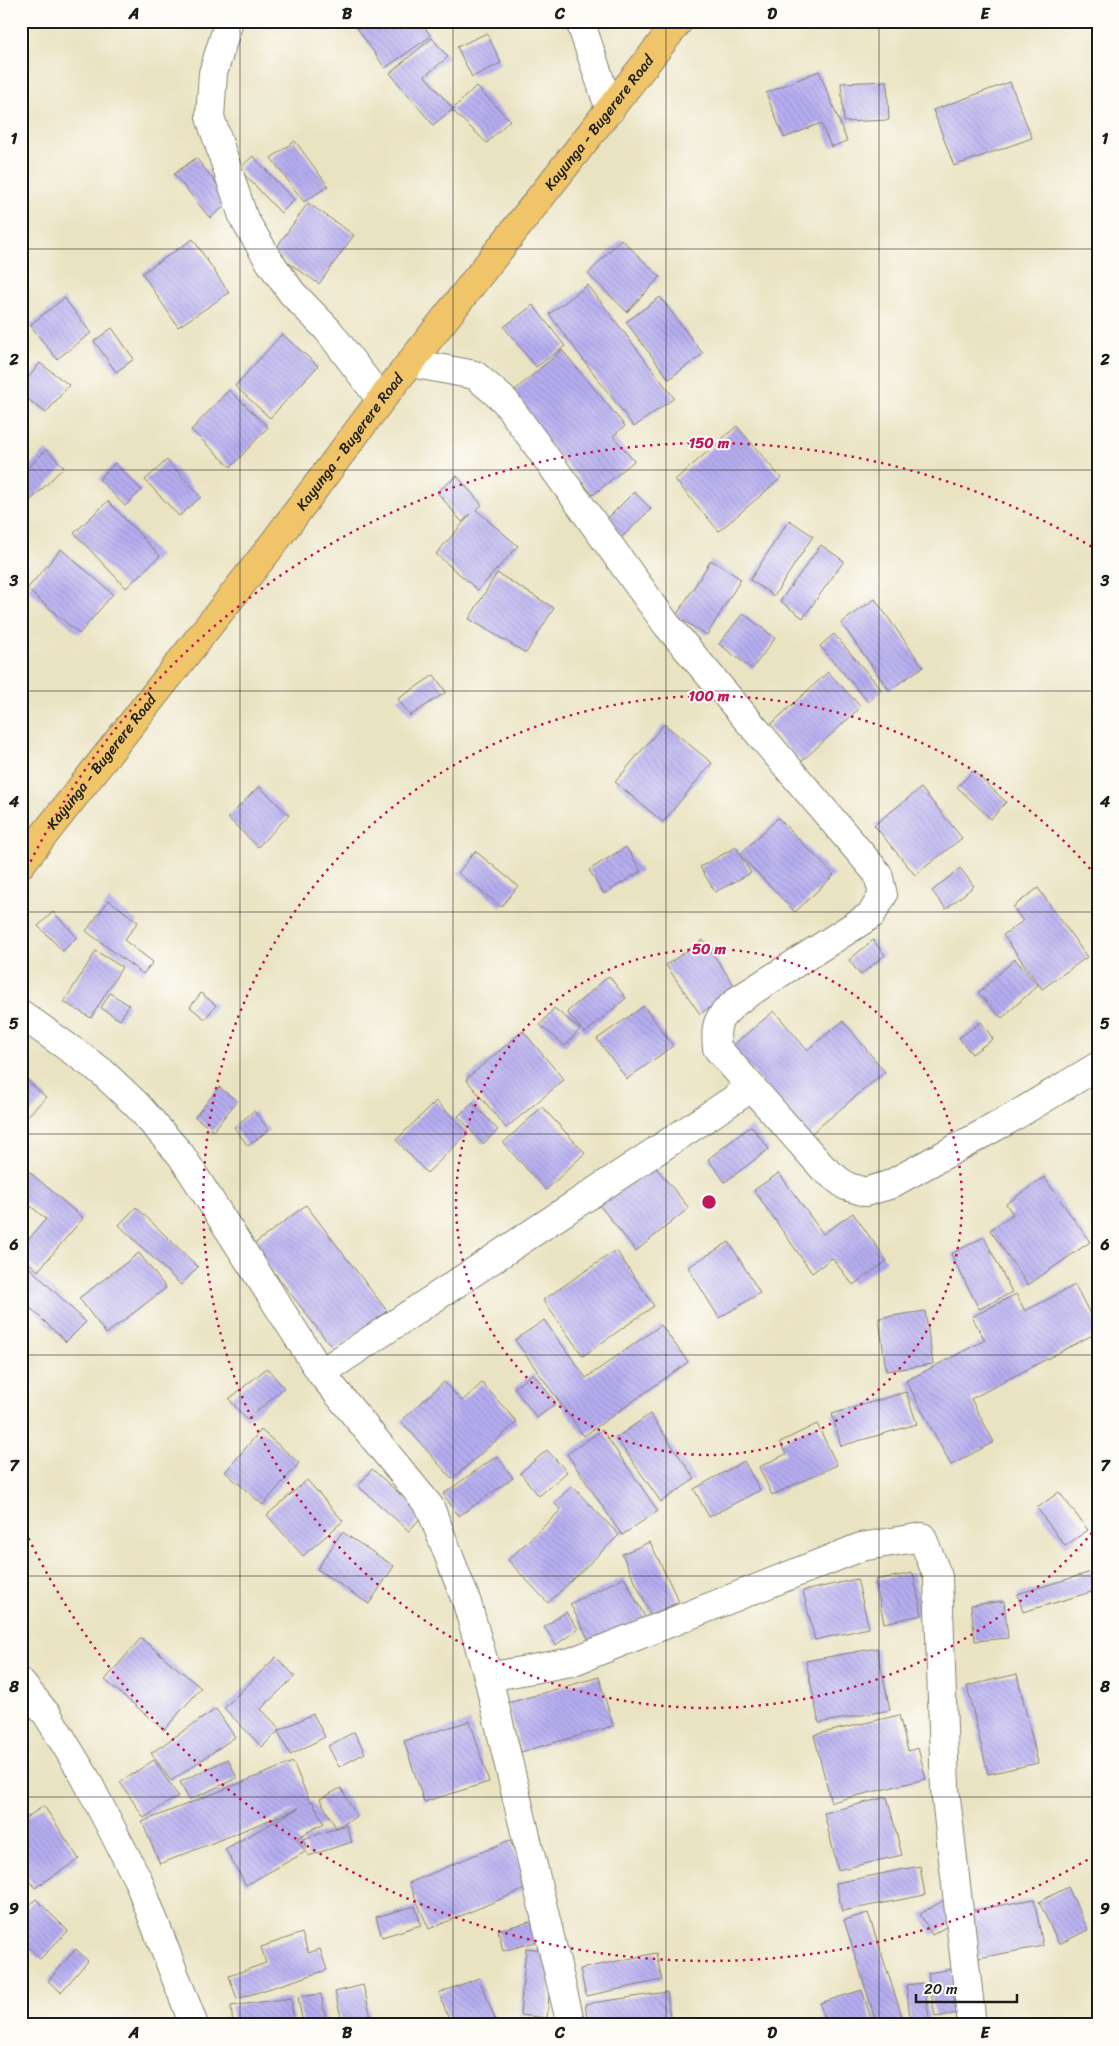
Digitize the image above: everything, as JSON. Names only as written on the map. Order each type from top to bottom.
[{"type":"main road","name":"Kayunga - Bugerere Road","points":[[21,864],[266,553],[381,400],[679,21]]},
{"type":"street","points":[[229,21],[213,73],[210,117],[244,219],[270,262],[292,293],[328,330],[381,400]]},
{"type":"street","points":[[580,21],[610,110]]},
{"type":"street","points":[[411,363],[475,375],[505,402],[667,625],[878,874],[883,895],[870,915],[738,1000],[722,1015],[715,1029],[716,1048],[822,1168],[846,1186],[865,1192],[889,1185],[1008,1120],[1098,1066]]},
{"type":"street","points":[[21,1014],[101,1071],[136,1104],[181,1155],[321,1373],[430,1507],[467,1602],[488,1677],[571,2025]]},
{"type":"street","points":[[321,1373],[751,1088]]},
{"type":"street","points":[[488,1677],[571,1662],[861,1547],[922,1537],[938,1577],[945,1789],[972,2025]]},
{"type":"street","points":[[21,1684],[48,1716],[85,1777],[138,1880],[194,2025]]},
{"type":"building","points":[[352,21],[420,21],[431,36],[385,68]]},
{"type":"building","points":[[487,33],[501,63],[472,77],[457,47]]},
{"type":"building","points":[[432,38],[448,57],[425,76],[453,109],[433,125],[390,73]]},
{"type":"building","points":[[819,71],[847,141],[831,147],[821,123],[784,138],[766,93]]},
{"type":"building","points":[[887,81],[889,120],[844,122],[841,83]]},
{"type":"building","points":[[1010,82],[1032,138],[954,166],[933,110]]},
{"type":"building","points":[[476,86],[510,120],[487,143],[452,110]]},
{"type":"building","points":[[295,141],[328,186],[304,202],[271,158]]},
{"type":"building","points":[[253,156],[294,200],[281,213],[239,169]]},
{"type":"building","points":[[196,158],[231,201],[210,218],[174,174]]},
{"type":"building","points":[[308,203],[354,235],[319,284],[273,252]]},
{"type":"building","points":[[193,239],[229,293],[178,327],[142,273]]},
{"type":"building","points":[[621,239],[660,277],[627,312],[588,274]]},
{"type":"building","points":[[588,285],[674,398],[634,427],[549,314]]},
{"type":"building","points":[[660,297],[703,354],[669,379],[626,322]]},
{"type":"building","points":[[64,298],[91,333],[57,359],[30,325]]},
{"type":"building","points":[[533,305],[565,346],[536,367],[504,327]]},
{"type":"building","points":[[112,328],[134,359],[116,372],[94,341]]},
{"type":"building","points":[[282,334],[318,366],[270,418],[235,386]]},
{"type":"building","points":[[562,350],[625,426],[613,436],[634,461],[593,495],[508,396]]},
{"type":"building","points":[[40,363],[69,385],[46,413],[21,394],[21,387]]},
{"type":"building","points":[[229,390],[268,427],[231,467],[191,430]]},
{"type":"building","points":[[737,426],[781,478],[719,531],[675,480]]},
{"type":"building","points":[[46,450],[64,467],[24,507],[21,505],[21,475]]},
{"type":"building","points":[[167,460],[201,497],[179,516],[145,480]]},
{"type":"building","points":[[115,463],[142,490],[125,506],[99,479]]},
{"type":"building","points":[[457,476],[482,505],[476,510],[518,546],[478,590],[436,554],[471,514],[462,522],[437,492]]},
{"type":"building","points":[[634,492],[651,509],[619,540],[603,523]]},
{"type":"building","points":[[108,501],[160,556],[126,588],[74,533]]},
{"type":"building","points":[[789,520],[813,536],[774,596],[750,580]]},
{"type":"building","points":[[821,545],[844,561],[803,618],[780,601]]},
{"type":"building","points":[[61,549],[113,594],[79,634],[27,589]]},
{"type":"building","points":[[711,560],[741,579],[707,635],[676,616]]},
{"type":"building","points":[[497,573],[554,608],[526,653],[469,619]]},
{"type":"building","points":[[875,599],[923,667],[889,690],[841,623]]},
{"type":"building","points":[[743,613],[775,638],[752,669],[719,644]]},
{"type":"building","points":[[834,634],[882,690],[868,702],[820,646]]},
{"type":"building","points":[[828,672],[861,707],[801,762],[768,727]]},
{"type":"building","points":[[434,675],[446,692],[410,716],[398,699]]},
{"type":"building","points":[[664,724],[712,763],[663,822],[615,782]]},
{"type":"building","points":[[973,771],[1006,802],[991,819],[957,787]]},
{"type":"building","points":[[259,786],[289,815],[258,847],[228,818]]},
{"type":"building","points":[[921,788],[962,838],[915,875],[874,825]]},
{"type":"building","points":[[778,818],[834,875],[795,912],[740,855],[751,873],[715,892],[700,867],[736,847],[740,854]]},
{"type":"building","points":[[626,847],[641,871],[604,894],[589,870]]},
{"type":"building","points":[[475,851],[518,886],[501,907],[458,873]]},
{"type":"building","points":[[960,868],[974,886],[946,909],[932,891]]},
{"type":"building","points":[[1038,888],[1087,957],[1042,989],[1003,935],[1023,921],[1013,907]]},
{"type":"building","points":[[109,900],[138,922],[124,940],[153,962],[143,974],[86,931]]},
{"type":"building","points":[[53,912],[77,937],[63,951],[38,926]]},
{"type":"building","points":[[703,940],[737,989],[700,1014],[666,965]]},
{"type":"building","points":[[873,940],[885,955],[860,975],[849,960]]},
{"type":"building","points":[[96,951],[122,967],[91,1018],[64,1002]]},
{"type":"building","points":[[1015,959],[1038,985],[1002,1018],[978,993]]},
{"type":"building","points":[[609,976],[626,998],[585,1033],[567,1012]]},
{"type":"building","points":[[110,993],[129,1005],[120,1020],[101,1008]]},
{"type":"building","points":[[201,993],[216,1005],[205,1019],[190,1007]]},
{"type":"building","points":[[644,1006],[673,1046],[627,1079],[597,1039]]},
{"type":"building","points":[[554,1008],[580,1029],[565,1046],[540,1025]]},
{"type":"building","points":[[774,1011],[807,1050],[843,1021],[885,1072],[807,1137],[732,1046]]},
{"type":"building","points":[[981,1022],[993,1039],[972,1054],[959,1038]]},
{"type":"building","points":[[523,1031],[564,1080],[506,1128],[466,1079]]},
{"type":"building","points":[[26,1079],[46,1097],[21,1123],[21,1085]]},
{"type":"building","points":[[219,1087],[237,1101],[213,1131],[195,1117]]},
{"type":"building","points":[[436,1101],[468,1133],[427,1173],[396,1140]]},
{"type":"building","points":[[473,1103],[498,1130],[483,1144],[458,1116]]},
{"type":"building","points":[[542,1107],[585,1153],[546,1190],[503,1143]]},
{"type":"building","points":[[254,1111],[269,1130],[248,1146],[234,1127]]},
{"type":"building","points":[[751,1126],[769,1149],[725,1182],[708,1159]]},
{"type":"building","points":[[653,1164],[689,1208],[636,1251],[600,1206]]},
{"type":"building","points":[[26,1169],[83,1218],[38,1271],[21,1256],[21,1248],[46,1219],[21,1198],[21,1174]]},
{"type":"building","points":[[779,1173],[823,1234],[853,1213],[887,1261],[853,1285],[832,1258],[812,1273],[754,1190]]},
{"type":"building","points":[[1044,1177],[1090,1242],[1028,1285],[990,1230],[1013,1214],[1006,1204]]},
{"type":"building","points":[[306,1205],[387,1311],[334,1350],[253,1245]]},
{"type":"building","points":[[136,1207],[198,1267],[181,1285],[119,1225]]},
{"type":"building","points":[[984,1237],[1012,1292],[979,1309],[951,1254]]},
{"type":"building","points":[[729,1242],[760,1293],[719,1318],[688,1267]]},
{"type":"building","points":[[616,1250],[654,1306],[583,1356],[543,1300]]},
{"type":"building","points":[[139,1253],[166,1288],[106,1334],[79,1298]]},
{"type":"building","points":[[27,1265],[86,1322],[66,1342],[21,1299],[21,1270]]},
{"type":"building","points":[[1075,1285],[1098,1332],[971,1399],[994,1442],[951,1465],[906,1381],[985,1340],[972,1317],[1016,1294],[1025,1311]]},
{"type":"building","points":[[925,1311],[933,1364],[886,1371],[879,1318]]},
{"type":"building","points":[[544,1320],[586,1378],[661,1325],[688,1362],[584,1436],[515,1340]]},
{"type":"building","points":[[267,1368],[284,1388],[247,1420],[229,1399]]},
{"type":"building","points":[[533,1373],[556,1403],[537,1418],[514,1388]]},
{"type":"building","points":[[444,1382],[462,1401],[482,1383],[517,1422],[452,1479],[401,1421]]},
{"type":"building","points":[[906,1392],[917,1424],[841,1446],[832,1414]]},
{"type":"building","points":[[650,1414],[695,1479],[661,1502],[616,1438]]},
{"type":"building","points":[[817,1424],[837,1465],[772,1495],[759,1467],[786,1454],[780,1442]]},
{"type":"building","points":[[261,1430],[299,1463],[263,1505],[225,1472]]},
{"type":"building","points":[[602,1430],[658,1511],[622,1535],[567,1454]]},
{"type":"building","points":[[547,1450],[567,1472],[539,1496],[520,1473]]},
{"type":"building","points":[[497,1456],[513,1478],[459,1516],[443,1494]]},
{"type":"building","points":[[744,1461],[760,1490],[709,1517],[694,1489]]},
{"type":"building","points":[[372,1469],[423,1515],[409,1531],[358,1486]]},
{"type":"building","points":[[307,1480],[343,1521],[303,1556],[267,1515]]},
{"type":"building","points":[[572,1486],[619,1535],[548,1603],[508,1560],[561,1510],[554,1503]]},
{"type":"building","points":[[1059,1492],[1088,1530],[1065,1546],[1037,1508]]},
{"type":"building","points":[[342,1532],[394,1566],[369,1604],[317,1569]]},
{"type":"building","points":[[650,1542],[679,1602],[651,1615],[622,1554]]},
{"type":"building","points":[[1098,1570],[1098,1590],[1023,1612],[1017,1594]]},
{"type":"building","points":[[913,1573],[922,1615],[884,1623],[875,1580]]},
{"type":"building","points":[[624,1577],[645,1617],[591,1644],[570,1604]]},
{"type":"building","points":[[857,1579],[869,1628],[815,1640],[803,1591]]},
{"type":"building","points":[[1004,1601],[1008,1638],[975,1641],[971,1605]]},
{"type":"building","points":[[566,1612],[578,1629],[556,1645],[544,1627]]},
{"type":"building","points":[[141,1638],[201,1688],[164,1730],[105,1680]]},
{"type":"building","points":[[877,1648],[890,1710],[819,1723],[806,1661]]},
{"type":"building","points":[[276,1657],[295,1676],[261,1709],[280,1729],[262,1747],[224,1708]]},
{"type":"building","points":[[1017,1674],[1038,1763],[988,1774],[967,1686]]},
{"type":"building","points":[[599,1677],[613,1726],[521,1752],[508,1703]]},
{"type":"building","points":[[216,1709],[235,1737],[171,1781],[151,1753]]},
{"type":"building","points":[[313,1714],[325,1737],[290,1755],[278,1731]]},
{"type":"building","points":[[899,1715],[908,1751],[918,1748],[926,1779],[831,1802],[814,1735]]},
{"type":"building","points":[[470,1721],[489,1782],[424,1802],[404,1741]]},
{"type":"building","points":[[354,1732],[365,1753],[339,1767],[328,1746]]},
{"type":"building","points":[[228,1759],[237,1778],[189,1800],[180,1782]]},
{"type":"building","points":[[154,1760],[178,1796],[144,1818],[120,1782]]},
{"type":"building","points":[[293,1762],[310,1802],[312,1801],[324,1823],[297,1838],[305,1852],[246,1885],[225,1849],[299,1808],[160,1864],[142,1822]]},
{"type":"building","points":[[341,1788],[357,1816],[336,1828],[320,1799]]},
{"type":"building","points":[[887,1797],[902,1855],[838,1870],[824,1813]]},
{"type":"building","points":[[44,1806],[79,1859],[35,1888],[21,1867],[21,1821]]},
{"type":"building","points":[[346,1825],[352,1842],[308,1856],[303,1839]]},
{"type":"building","points":[[510,1840],[530,1887],[429,1929],[409,1883]]},
{"type":"building","points":[[920,1866],[925,1895],[842,1911],[836,1883]]},
{"type":"building","points":[[1068,1887],[1088,1930],[1059,1944],[1039,1902]]},
{"type":"building","points":[[36,1899],[68,1931],[40,1959],[21,1940],[21,1913]]},
{"type":"building","points":[[946,1899],[958,1920],[932,1935],[920,1914]]},
{"type":"building","points":[[1034,1899],[1043,1946],[979,1958],[970,1911]]},
{"type":"building","points":[[415,1906],[421,1925],[382,1937],[376,1917]]},
{"type":"building","points":[[868,1913],[905,2025],[877,2025],[844,1920]]},
{"type":"building","points":[[538,1920],[543,1940],[503,1951],[498,1930]]},
{"type":"building","points":[[302,1933],[308,1953],[320,1949],[327,1970],[237,1999],[229,1976],[266,1963],[261,1947]]},
{"type":"building","points":[[526,1948],[553,1951],[547,2018],[520,2015]]},
{"type":"building","points":[[76,1949],[88,1961],[61,1992],[48,1981]]},
{"type":"building","points":[[656,1953],[662,1980],[586,1996],[580,1969]]},
{"type":"building","points":[[952,1969],[959,2013],[935,2017],[928,1973]]},
{"type":"building","points":[[479,1978],[496,2022],[489,2025],[451,2025],[439,1993]]},
{"type":"building","points":[[924,1983],[930,2025],[911,2025],[906,1985]]},
{"type":"building","points":[[363,1985],[373,2025],[343,2025],[335,1992]]},
{"type":"building","points":[[862,1990],[873,2025],[826,2025],[820,2003]]},
{"type":"building","points":[[667,1992],[671,2025],[588,2025],[585,2004]]},
{"type":"building","points":[[321,1994],[327,2025],[303,2025],[298,1997]]},
{"type":"building","points":[[291,1998],[294,2025],[233,2025],[231,2006]]},
{"type":"building","points":[[442,2020],[443,2025],[419,2025],[419,2024]]}]
